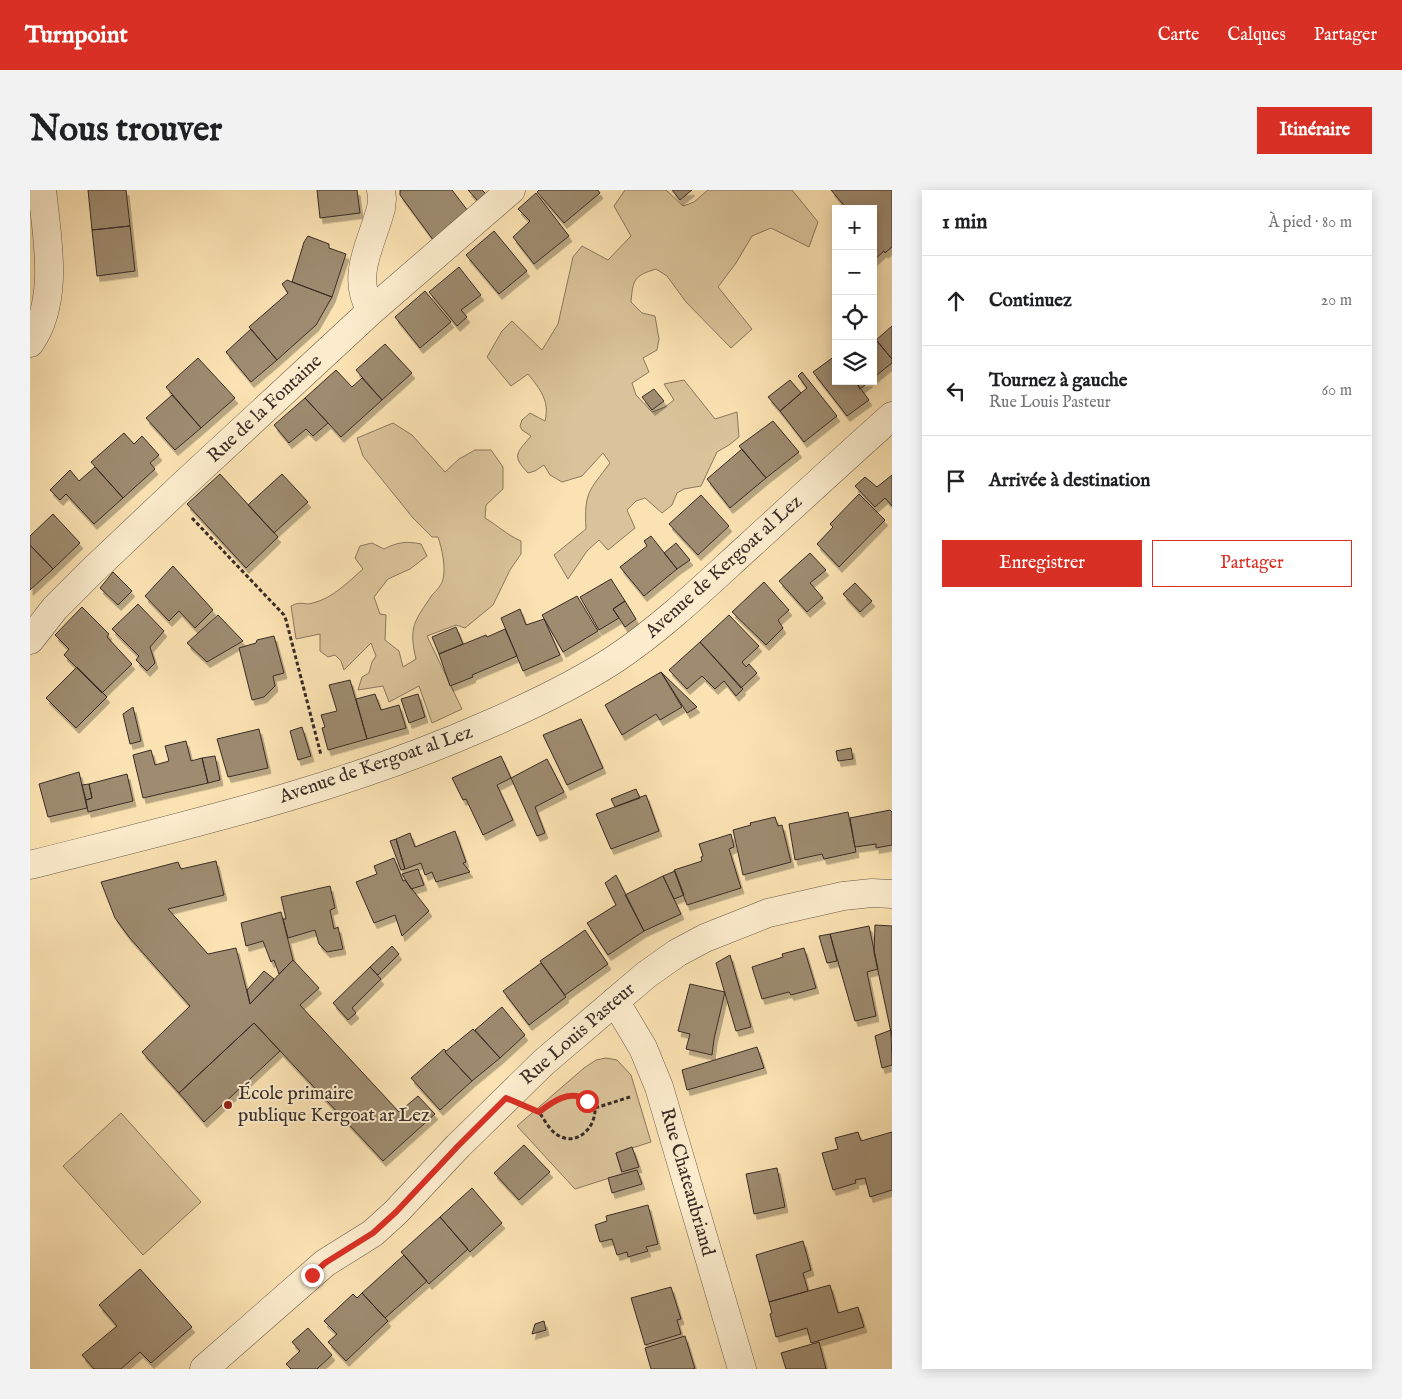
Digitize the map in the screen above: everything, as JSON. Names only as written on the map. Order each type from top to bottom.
[{"type":"street","points":[[30,342],[42,321],[49,285],[42,190]]},
{"type":"street","points":[[371,311],[362,290],[362,278],[364,262],[381,208],[381,190]]},
{"type":"street","name":"Rue de la Fontaine","points":[[30,640],[67,596],[171,496],[371,311],[510,190]]},
{"type":"street","name":"Avenue de Kergoat al Lez","points":[[30,865],[209,820],[328,785],[426,751],[484,727],[548,697],[616,658],[673,617],[892,416]]},
{"type":"street","name":"Rue Louis Pasteur","points":[[204,1369],[325,1263],[373,1233],[544,1062],[646,975],[677,953],[705,938],[768,912],[844,896],[892,894]]},
{"type":"street","name":"Rue Chateaubriand","points":[[615,1001],[643,1048],[659,1087],[742,1369]]},
{"type":"path","points":[[171,496],[284,615],[328,785]]},
{"type":"path","points":[[595,1108],[659,1087]]},
{"type":"path","points":[[539,1112],[560,1098],[575,1096],[582,1097],[595,1108]]},
{"type":"path","points":[[506,1098],[539,1112],[555,1134],[565,1138],[578,1138],[587,1132],[593,1123],[595,1108]]},
{"type":"shaded area","points":[[625,190],[666,190],[683,206],[694,202],[708,190],[792,190],[818,222],[809,247],[771,228],[752,236],[736,263],[718,287],[752,329],[731,348],[686,302],[667,276],[656,269],[639,276],[636,280],[631,302],[642,313],[655,316],[659,339],[657,350],[643,358],[649,372],[632,383],[636,395],[652,412],[665,407],[674,400],[664,384],[684,380],[715,419],[737,412],[739,437],[717,452],[701,486],[684,489],[677,493],[672,505],[662,513],[645,498],[636,501],[627,510],[635,528],[608,550],[599,540],[587,551],[568,579],[554,555],[586,529],[586,507],[589,493],[610,463],[603,453],[582,476],[562,482],[550,475],[544,465],[528,473],[519,462],[518,454],[519,450],[531,436],[522,430],[520,426],[522,420],[530,413],[545,421],[545,401],[540,390],[528,374],[511,386],[487,357],[502,331],[512,321],[542,350],[558,324],[573,257],[582,246],[608,260],[631,236],[614,206]]},
{"type":"shaded area","points":[[393,423],[412,435],[445,472],[459,459],[475,450],[491,450],[503,467],[503,489],[486,505],[485,518],[521,541],[521,554],[510,570],[493,605],[465,628],[456,625],[427,636],[462,709],[432,723],[419,686],[389,702],[383,686],[358,690],[362,677],[369,673],[376,656],[371,643],[344,670],[341,661],[335,655],[328,657],[320,651],[320,634],[296,639],[291,606],[298,603],[310,604],[320,601],[346,584],[363,569],[355,558],[360,546],[372,543],[384,549],[402,543],[421,544],[427,556],[410,569],[388,579],[374,597],[380,614],[386,615],[385,640],[399,651],[403,667],[416,659],[413,631],[421,611],[443,579],[444,564],[441,547],[438,537],[432,537],[413,518],[363,456],[357,438]]},
{"type":"shaded area","points":[[606,1058],[617,1060],[631,1075],[651,1142],[616,1153],[622,1174],[575,1189],[517,1126],[584,1068],[596,1060]]},
{"type":"shaded area","points":[[121,1113],[201,1202],[143,1255],[63,1166]]},
{"type":"building","points":[[88,190],[126,190],[130,226],[92,230]]},
{"type":"building","points":[[317,190],[357,190],[360,213],[320,218]]},
{"type":"building","points":[[400,190],[452,190],[468,211],[434,241],[400,195]]},
{"type":"building","points":[[468,190],[482,190],[486,194],[478,201]]},
{"type":"building","points":[[539,190],[598,190],[600,193],[564,223],[537,192]]},
{"type":"building","points":[[672,190],[692,190],[680,200]]},
{"type":"building","points":[[831,190],[892,190],[892,247],[877,257],[877,205],[844,205]]},
{"type":"building","points":[[536,193],[569,236],[534,264],[513,237],[530,221],[518,209]]},
{"type":"building","points":[[130,226],[135,271],[97,276],[92,230]]},
{"type":"building","points":[[494,231],[527,271],[499,294],[466,255]]},
{"type":"building","points":[[308,236],[329,244],[329,248],[346,254],[332,297],[292,282],[304,242]]},
{"type":"building","points":[[459,267],[481,295],[461,310],[467,317],[457,326],[429,292]]},
{"type":"building","points":[[287,280],[332,297],[316,325],[277,360],[249,327],[288,293],[282,284]]},
{"type":"building","points":[[425,291],[451,322],[420,348],[395,317]]},
{"type":"building","points":[[892,326],[892,359],[877,341]]},
{"type":"building","points":[[251,329],[277,360],[251,382],[226,352]]},
{"type":"building","points":[[877,341],[892,359],[892,363],[877,375]]},
{"type":"building","points":[[385,344],[412,373],[382,400],[356,370]]},
{"type":"building","points":[[198,358],[235,398],[201,428],[166,387]]},
{"type":"building","points":[[832,358],[832,385],[858,385],[869,400],[847,416],[813,372]]},
{"type":"building","points":[[336,370],[352,387],[362,378],[382,400],[341,437],[305,398]]},
{"type":"building","points":[[802,372],[837,416],[804,442],[780,411],[807,388],[798,376]]},
{"type":"building","points":[[790,380],[801,393],[780,411],[768,397]]},
{"type":"building","points":[[654,389],[664,401],[652,410],[642,397]]},
{"type":"building","points":[[172,395],[201,428],[175,450],[146,418]]},
{"type":"building","points":[[305,398],[328,423],[313,436],[306,429],[289,443],[274,425]]},
{"type":"building","points":[[773,421],[799,452],[766,478],[739,446]]},
{"type":"building","points":[[124,433],[134,444],[142,436],[159,455],[150,463],[155,469],[123,498],[91,462]]},
{"type":"building","points":[[742,449],[766,478],[730,508],[707,479]]},
{"type":"building","points":[[95,467],[123,498],[94,524],[66,494],[60,500],[50,490],[70,470],[79,481]]},
{"type":"building","points":[[220,474],[278,537],[246,568],[187,504]]},
{"type":"building","points":[[282,474],[308,502],[274,533],[248,505]]},
{"type":"building","points":[[892,475],[892,506],[885,498],[875,507],[855,486],[865,477],[877,487]]},
{"type":"building","points":[[859,494],[885,520],[839,567],[817,544],[833,527],[830,524]]},
{"type":"building","points":[[701,495],[729,526],[698,555],[669,524]]},
{"type":"building","points":[[53,514],[80,543],[53,569],[30,545],[30,536]]},
{"type":"building","points":[[651,536],[677,569],[644,596],[620,567],[647,546],[644,541]]},
{"type":"building","points":[[676,543],[690,560],[677,569],[664,553]]},
{"type":"building","points":[[30,545],[53,569],[30,590]]},
{"type":"building","points":[[810,553],[826,570],[810,583],[823,598],[807,612],[779,581]]},
{"type":"building","points":[[173,566],[213,610],[195,628],[179,611],[169,621],[145,596]]},
{"type":"building","points":[[113,572],[132,591],[118,605],[100,588]]},
{"type":"building","points":[[611,579],[625,601],[613,609],[619,618],[599,630],[580,597]]},
{"type":"building","points":[[764,582],[789,610],[778,620],[783,628],[766,645],[732,612]]},
{"type":"building","points":[[855,583],[872,601],[860,612],[843,594]]},
{"type":"building","points":[[577,596],[598,631],[563,652],[542,615]]},
{"type":"building","points":[[625,601],[636,619],[625,627],[613,609]]},
{"type":"building","points":[[138,604],[164,631],[150,647],[155,663],[147,671],[136,660],[139,656],[112,629]]},
{"type":"building","points":[[82,607],[109,634],[107,637],[132,664],[102,693],[64,655],[69,649],[55,635]]},
{"type":"building","points":[[520,609],[526,625],[544,619],[560,655],[523,671],[501,618]]},
{"type":"building","points":[[218,615],[243,641],[207,662],[187,643]]},
{"type":"building","points":[[729,615],[759,646],[742,662],[746,667],[749,664],[757,673],[741,688],[700,642]]},
{"type":"building","points":[[456,627],[463,644],[439,654],[432,637]]},
{"type":"building","points":[[505,629],[517,656],[450,686],[439,654]]},
{"type":"building","points":[[274,636],[284,673],[273,676],[275,686],[264,697],[252,700],[239,648],[256,643],[257,640]]},
{"type":"building","points":[[700,642],[743,689],[736,696],[724,681],[715,689],[702,676],[687,689],[669,670]]},
{"type":"building","points":[[77,667],[107,697],[76,728],[46,698]]},
{"type":"building","points":[[661,672],[682,707],[660,720],[656,714],[622,735],[605,705]]},
{"type":"building","points":[[661,672],[697,707],[687,713]]},
{"type":"building","points":[[350,680],[367,739],[328,750],[322,728],[325,727],[321,715],[337,711],[329,685]]},
{"type":"building","points":[[375,694],[381,710],[399,705],[406,728],[367,739],[356,699]]},
{"type":"building","points":[[418,694],[425,717],[409,723],[401,699]]},
{"type":"building","points":[[133,707],[141,741],[130,744],[123,714]]},
{"type":"building","points":[[581,719],[603,768],[567,785],[543,735]]},
{"type":"building","points":[[302,727],[311,756],[298,760],[290,731]]},
{"type":"building","points":[[259,729],[268,768],[228,777],[217,739]]},
{"type":"building","points":[[186,741],[191,761],[202,758],[208,783],[143,798],[133,755],[151,750],[155,765],[169,761],[165,746]]},
{"type":"building","points":[[851,748],[853,759],[838,761],[836,751]]},
{"type":"building","points":[[215,756],[220,780],[208,783],[202,758]]},
{"type":"building","points":[[501,756],[511,778],[497,785],[513,820],[483,835],[466,799],[463,800],[452,778]]},
{"type":"building","points":[[547,759],[564,792],[535,807],[545,833],[537,836],[511,778]]},
{"type":"building","points":[[79,772],[87,808],[48,817],[39,784]]},
{"type":"building","points":[[127,774],[133,801],[88,812],[86,800],[92,798],[89,784]]},
{"type":"building","points":[[89,784],[92,798],[86,800],[82,785]]},
{"type":"building","points":[[636,789],[640,798],[615,807],[611,799]]},
{"type":"building","points":[[646,795],[659,831],[611,849],[596,814]]},
{"type":"building","points":[[890,810],[892,812],[892,845],[876,848],[876,844],[855,847],[850,818]]},
{"type":"building","points":[[848,812],[856,852],[824,859],[822,854],[795,860],[789,824]]},
{"type":"building","points":[[775,817],[778,826],[782,825],[791,862],[743,875],[733,830],[751,825],[750,823]]},
{"type":"building","points":[[455,831],[466,862],[463,863],[470,872],[436,882],[432,872],[425,875],[421,863],[405,869],[396,839],[410,833],[415,847]]},
{"type":"building","points":[[731,834],[734,847],[729,849],[741,888],[687,905],[674,870],[702,861],[701,857],[703,856],[699,844]]},
{"type":"building","points":[[396,839],[405,869],[401,870],[390,841]]},
{"type":"building","points":[[394,858],[403,881],[405,880],[429,911],[402,936],[395,915],[374,923],[356,882],[377,874],[374,866]]},
{"type":"building","points":[[216,861],[224,895],[168,909],[208,954],[236,948],[250,1004],[293,960],[319,988],[300,1005],[399,1112],[418,1096],[435,1114],[383,1161],[254,1023],[179,1093],[142,1052],[190,1006],[129,937],[115,918],[101,882],[178,862],[181,869]]},
{"type":"building","points":[[418,869],[424,885],[411,889],[402,874]]},
{"type":"building","points":[[675,871],[684,895],[674,899],[663,876]]},
{"type":"building","points":[[616,875],[644,931],[608,955],[587,923],[616,905],[605,883]]},
{"type":"building","points":[[663,876],[681,914],[644,931],[625,895]]},
{"type":"building","points":[[330,886],[335,908],[330,910],[334,929],[338,927],[343,949],[327,952],[319,944],[315,930],[288,938],[283,919],[286,919],[281,897]]},
{"type":"building","points":[[281,912],[293,960],[279,974],[274,960],[271,962],[263,941],[246,946],[241,923]]},
{"type":"building","points":[[875,925],[892,926],[892,1037],[874,952]]},
{"type":"building","points":[[869,926],[878,969],[867,972],[876,1016],[855,1021],[830,934]]},
{"type":"building","points":[[585,930],[608,964],[565,995],[540,961]]},
{"type":"building","points":[[830,934],[837,961],[827,963],[819,936]]},
{"type":"building","points":[[392,946],[399,954],[378,975],[370,967]]},
{"type":"building","points":[[804,948],[816,988],[791,995],[789,992],[762,999],[752,967],[783,957],[782,954]]},
{"type":"building","points":[[730,955],[751,1027],[736,1031],[716,963]]},
{"type":"building","points":[[541,963],[566,997],[529,1025],[503,991]]},
{"type":"building","points":[[370,967],[381,979],[352,1008],[356,1013],[348,1020],[333,1003]]},
{"type":"building","points":[[264,971],[274,979],[250,1004],[247,990]]},
{"type":"building","points":[[690,984],[725,992],[712,1055],[686,1049],[690,1034],[678,1031]]},
{"type":"building","points":[[502,1007],[525,1035],[500,1058],[475,1030]]},
{"type":"building","points":[[254,1023],[280,1051],[204,1122],[179,1093]]},
{"type":"building","points":[[473,1029],[500,1058],[472,1081],[445,1052]]},
{"type":"building","points":[[891,1030],[892,1065],[882,1068],[875,1036]]},
{"type":"building","points":[[757,1047],[764,1068],[687,1090],[682,1070]]},
{"type":"building","points":[[444,1049],[472,1081],[440,1110],[411,1078]]},
{"type":"building","points":[[858,1132],[861,1141],[892,1132],[892,1190],[870,1197],[865,1178],[855,1180],[856,1183],[833,1190],[822,1153],[838,1149],[835,1138]]},
{"type":"building","points":[[524,1145],[550,1172],[519,1200],[494,1173]]},
{"type":"building","points":[[632,1147],[639,1167],[622,1172],[616,1153]]},
{"type":"building","points":[[777,1168],[785,1207],[754,1214],[746,1174]]},
{"type":"building","points":[[637,1170],[642,1184],[612,1193],[608,1178]]},
{"type":"building","points":[[472,1188],[502,1223],[470,1252],[440,1217]]},
{"type":"building","points":[[648,1205],[658,1244],[646,1247],[648,1251],[628,1257],[627,1252],[617,1255],[612,1239],[600,1242],[595,1225],[607,1221],[606,1216]]},
{"type":"building","points":[[440,1217],[468,1249],[429,1284],[401,1252]]},
{"type":"building","points":[[803,1241],[811,1270],[803,1273],[808,1291],[769,1302],[756,1255]]},
{"type":"building","points":[[404,1255],[427,1281],[385,1318],[362,1293]]},
{"type":"building","points":[[140,1269],[192,1327],[151,1363],[140,1352],[121,1369],[94,1369],[82,1355],[117,1326],[99,1305]]},
{"type":"building","points":[[830,1285],[838,1313],[858,1307],[864,1327],[811,1343],[807,1328],[776,1337],[769,1302]]},
{"type":"building","points":[[671,1287],[681,1319],[677,1320],[681,1334],[645,1345],[631,1298]]},
{"type":"building","points":[[362,1293],[388,1321],[346,1361],[328,1342],[337,1334],[324,1321],[353,1294],[357,1298]]},
{"type":"building","points":[[544,1321],[546,1330],[532,1334],[535,1324]]},
{"type":"building","points":[[308,1328],[332,1355],[317,1369],[291,1369],[286,1364],[300,1351],[292,1342]]},
{"type":"building","points":[[685,1336],[695,1369],[651,1369],[645,1348]]},
{"type":"building","points":[[819,1342],[826,1369],[786,1369],[781,1353]]},
{"type":"place","name":"École primaire publique Kergoat ar Lez","points":[[228,1105]]},
{"type":"route","points":[[312,1275],[325,1263],[373,1233],[396,1212],[506,1098],[539,1112],[560,1098],[575,1096],[582,1097],[587,1101]]}]
